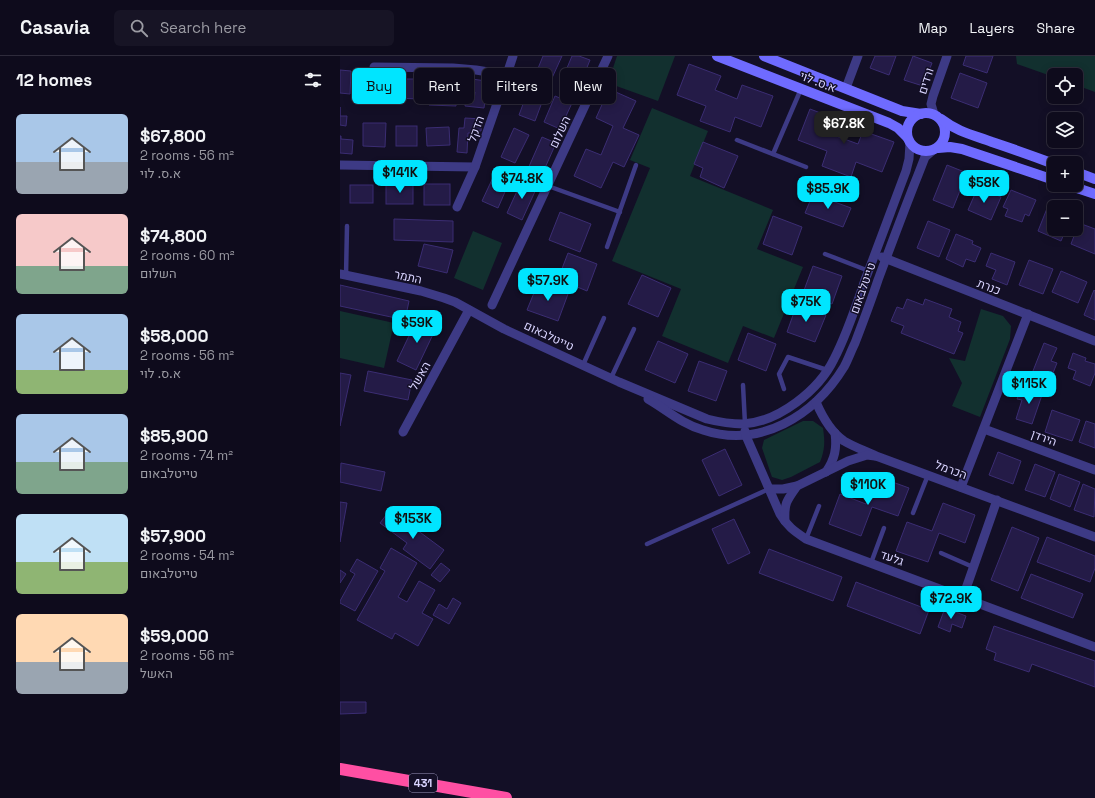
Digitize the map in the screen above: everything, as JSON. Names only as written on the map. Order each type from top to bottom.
[{"type":"highway","name":"431","points":[[340,769],[506,798]]},
{"type":"main road","name":"א.ס. לוי","points":[[717,56],[889,124],[898,128],[909,140]]},
{"type":"main road","name":"א.ס. לוי","points":[[764,56],[902,111],[920,114]]},
{"type":"main road","points":[[1047,161],[950,127],[937,117],[927,113],[915,116],[908,125],[907,131],[909,140],[914,148],[926,152],[950,147],[962,149],[1047,178]]},
{"type":"main road","points":[[935,149],[942,143],[946,131],[944,125],[937,117]]},
{"type":"main road","points":[[1083,174],[1095,178]]},
{"type":"main road","points":[[1083,190],[1095,194]]},
{"type":"street","name":"הדקל","points":[[509,68],[513,56]]},
{"type":"street","name":"השלום","points":[[492,305],[608,56]]},
{"type":"street","points":[[846,88],[858,56]]},
{"type":"street","name":"ורדים","points":[[937,117],[931,104],[947,56]]},
{"type":"street","points":[[374,67],[453,68],[482,71]]},
{"type":"street","name":"הדקל","points":[[457,208],[475,167],[497,104]]},
{"type":"street","name":"טייטלבאום","points":[[469,310],[504,329],[615,380],[707,419],[726,423],[745,424],[770,417],[794,404],[808,393],[834,361],[906,171],[909,159],[909,140]]},
{"type":"street","name":"טייטלבאום","points":[[615,380],[652,401],[674,417],[690,425],[718,434],[746,436],[761,433],[801,414],[828,390],[844,366],[859,333],[918,175],[926,157],[935,149]]},
{"type":"street","points":[[340,165],[475,167]]},
{"type":"street","name":"כנרת","points":[[875,255],[1095,341]]},
{"type":"street","name":"התמר","points":[[343,275],[421,291],[455,302],[469,310]]},
{"type":"street","name":"האשל","points":[[403,432],[469,310]]},
{"type":"street","points":[[961,487],[1028,314]]},
{"type":"street","name":"הכרמל","points":[[816,402],[823,417],[834,432],[844,440],[876,456],[1095,536]]},
{"type":"street","name":"גלעד","points":[[745,424],[746,436],[780,514],[786,524],[806,539],[1095,647]]},
{"type":"street","name":"הירדן","points":[[984,429],[1095,470]]},
{"type":"street","points":[[826,472],[831,464],[835,452],[836,441],[834,432]]},
{"type":"street","points":[[768,489],[783,489],[797,486],[857,458],[876,456]]},
{"type":"street","points":[[786,524],[786,502],[797,486]]},
{"type":"street","points":[[963,597],[997,500]]},
{"type":"lane","points":[[774,154],[801,89]]},
{"type":"lane","points":[[737,140],[806,167]]},
{"type":"lane","points":[[607,247],[636,165]]},
{"type":"lane","points":[[548,186],[620,212]]},
{"type":"lane","points":[[343,275],[347,226]]},
{"type":"lane","points":[[825,254],[869,271]]},
{"type":"lane","points":[[583,365],[604,318]]},
{"type":"lane","points":[[615,380],[634,329]]},
{"type":"lane","points":[[784,389],[779,374],[788,357],[827,370]]},
{"type":"lane","points":[[742,385],[745,424]]},
{"type":"lane","points":[[913,513],[928,475]]},
{"type":"lane","points":[[647,544],[768,489]]},
{"type":"lane","points":[[806,539],[819,506]]},
{"type":"lane","points":[[871,563],[884,528]]},
{"type":"lane","points":[[942,553],[974,566]]},
{"type":"green space","points":[[617,56],[675,56],[658,101],[616,86],[616,68],[613,68]]},
{"type":"green space","points":[[1016,56],[1095,56],[1095,92],[1083,88],[1083,68],[1047,68],[1047,75],[1017,64]]},
{"type":"green space","points":[[652,108],[708,131],[690,176],[773,210],[757,249],[803,267],[774,338],[743,326],[728,363],[662,336],[681,289],[612,261],[650,168],[630,160]]},
{"type":"green space","points":[[473,231],[502,243],[483,290],[454,278]]},
{"type":"green space","points":[[981,309],[1003,316],[1011,326],[1010,339],[980,417],[952,406],[962,383],[949,358],[965,361]]},
{"type":"green space","points":[[340,311],[394,323],[384,368],[340,358]]},
{"type":"green space","points":[[803,421],[813,421],[823,428],[824,445],[820,462],[782,480],[772,477],[762,448],[764,440]]},
{"type":"building","points":[[543,56],[562,56],[552,78],[552,68],[538,68]]},
{"type":"building","points":[[572,56],[579,56],[590,60],[587,68],[567,68]]},
{"type":"building","points":[[875,56],[896,56],[889,75],[870,68]]},
{"type":"building","points":[[913,56],[932,63],[923,86],[904,80]]},
{"type":"building","points":[[966,56],[993,56],[987,73],[963,65]]},
{"type":"building","points":[[689,64],[721,76],[715,90],[737,99],[742,85],[773,96],[761,127],[735,117],[730,132],[700,121],[706,106],[677,95]]},
{"type":"building","points":[[340,70],[351,71],[350,94],[340,93]]},
{"type":"building","points":[[960,73],[987,83],[978,108],[951,98]]},
{"type":"building","points":[[406,79],[414,79],[414,99],[406,98]]},
{"type":"building","points":[[474,79],[482,80],[482,104],[484,104],[484,108],[465,106],[465,104],[474,104]]},
{"type":"building","points":[[616,92],[636,101],[623,128],[639,135],[624,167],[613,162],[601,188],[574,176],[586,149],[601,155],[613,126],[596,118],[602,104],[616,104]]},
{"type":"building","points":[[555,96],[560,98],[560,104],[572,104],[560,129],[544,122]]},
{"type":"building","points":[[456,104],[456,106],[429,105]]},
{"type":"building","points":[[523,104],[541,104],[535,121],[519,115]]},
{"type":"building","points":[[810,109],[842,121],[836,136],[858,144],[863,131],[894,142],[882,172],[856,162],[851,177],[822,166],[827,151],[798,140]]},
{"type":"building","points":[[340,116],[347,116],[346,126],[340,125]]},
{"type":"building","points":[[465,118],[482,119],[481,131],[475,130],[475,133],[468,133],[467,153],[457,152],[459,128],[464,128]]},
{"type":"building","points":[[363,123],[386,123],[385,147],[363,146]]},
{"type":"building","points":[[396,126],[417,126],[417,146],[396,146]]},
{"type":"building","points":[[449,127],[450,145],[427,146],[426,128]]},
{"type":"building","points":[[514,128],[529,135],[515,163],[501,157]]},
{"type":"building","points":[[340,136],[341,139],[353,140],[352,154],[340,153]]},
{"type":"building","points":[[542,137],[556,143],[541,177],[527,171]]},
{"type":"building","points":[[703,142],[738,156],[724,188],[700,177],[703,168],[694,164]]},
{"type":"building","points":[[947,165],[967,173],[953,208],[933,200]]},
{"type":"building","points":[[496,171],[511,178],[498,208],[482,201]]},
{"type":"building","points":[[522,180],[537,187],[522,220],[507,213]]},
{"type":"building","points":[[386,183],[413,183],[413,204],[386,204]]},
{"type":"building","points":[[424,184],[450,184],[450,205],[424,205]]},
{"type":"building","points":[[350,185],[373,185],[373,203],[350,203]]},
{"type":"building","points":[[978,187],[1001,197],[991,220],[968,210]]},
{"type":"building","points":[[1011,190],[1036,200],[1029,216],[1025,214],[1022,222],[1005,216],[1008,209],[1003,207]]},
{"type":"building","points":[[813,194],[851,208],[843,227],[805,213]]},
{"type":"building","points":[[1047,208],[1047,235],[1038,231]]},
{"type":"building","points":[[560,212],[591,224],[580,252],[549,240]]},
{"type":"building","points":[[773,216],[802,227],[792,255],[763,244]]},
{"type":"building","points":[[394,219],[453,221],[453,242],[394,240]]},
{"type":"building","points":[[928,221],[950,230],[939,257],[917,248]]},
{"type":"building","points":[[1083,224],[1095,229],[1095,254],[1071,244],[1074,236],[1083,236]]},
{"type":"building","points":[[956,234],[973,241],[972,244],[981,248],[975,262],[966,259],[963,267],[946,259]]},
{"type":"building","points":[[1050,236],[1063,236],[1061,241]]},
{"type":"building","points":[[424,244],[453,250],[447,273],[418,266]]},
{"type":"building","points":[[568,253],[597,264],[587,291],[558,279]]},
{"type":"building","points":[[991,253],[1015,262],[1007,285],[992,279],[996,270],[986,266]]},
{"type":"building","points":[[1029,260],[1053,269],[1043,294],[1019,285]]},
{"type":"building","points":[[813,266],[842,276],[832,304],[803,293]]},
{"type":"building","points":[[1061,271],[1087,282],[1078,303],[1052,292]]},
{"type":"building","points":[[642,275],[671,288],[658,317],[628,304]]},
{"type":"building","points":[[538,283],[568,294],[558,321],[527,310]]},
{"type":"building","points":[[340,285],[409,301],[405,320],[340,306]]},
{"type":"building","points":[[1094,290],[1095,291],[1095,320],[1084,315]]},
{"type":"building","points":[[907,299],[923,305],[925,299],[952,309],[949,317],[961,322],[958,331],[963,333],[954,354],[901,333],[904,326],[891,321],[897,307],[903,309]]},
{"type":"building","points":[[797,304],[826,315],[815,342],[787,332]]},
{"type":"building","points":[[418,317],[437,326],[416,370],[397,361]]},
{"type":"building","points":[[748,333],[776,344],[766,371],[738,360]]},
{"type":"building","points":[[658,341],[688,354],[675,383],[645,370]]},
{"type":"building","points":[[1044,343],[1057,348],[1051,361],[1057,363],[1049,383],[1031,376]]},
{"type":"building","points":[[1073,353],[1086,358],[1085,361],[1095,364],[1095,373],[1090,386],[1073,379],[1076,371],[1068,368]]},
{"type":"building","points":[[699,361],[727,371],[716,401],[688,391]]},
{"type":"building","points":[[368,371],[412,380],[408,400],[364,391]]},
{"type":"building","points":[[340,373],[351,375],[340,426]]},
{"type":"building","points":[[1032,388],[1043,392],[1032,424],[1016,419],[1022,400],[1017,399],[1021,389],[1031,393]]},
{"type":"building","points":[[1052,410],[1080,420],[1072,441],[1045,432]]},
{"type":"building","points":[[1086,421],[1095,424],[1095,448],[1079,442]]},
{"type":"building","points":[[725,449],[742,485],[719,496],[702,460]]},
{"type":"building","points":[[998,452],[1021,461],[1013,484],[989,475]]},
{"type":"building","points":[[341,463],[385,472],[381,491],[340,482]]},
{"type":"building","points":[[1035,464],[1055,472],[1045,497],[1025,490]]},
{"type":"building","points":[[1059,474],[1080,482],[1070,507],[1050,499]]},
{"type":"building","points":[[876,476],[909,488],[898,516],[872,507],[861,536],[829,524],[840,494],[866,504]]},
{"type":"building","points":[[1083,484],[1095,489],[1094,517],[1074,510]]},
{"type":"building","points":[[340,502],[347,503],[340,542]]},
{"type":"building","points":[[943,503],[975,515],[965,543],[939,533],[928,562],[896,551],[907,522],[932,531]]},
{"type":"building","points":[[390,510],[444,550],[430,569],[403,549],[407,543],[380,523]]},
{"type":"building","points":[[734,519],[750,553],[728,564],[712,529]]},
{"type":"building","points":[[1012,527],[1039,538],[1018,591],[991,580]]},
{"type":"building","points":[[1047,537],[1095,556],[1095,568],[1090,582],[1037,562]]},
{"type":"building","points":[[391,548],[417,563],[398,597],[407,602],[419,581],[435,590],[422,613],[433,619],[418,646],[395,633],[392,639],[357,620],[385,571],[380,568]]},
{"type":"building","points":[[769,549],[842,577],[833,601],[759,573]]},
{"type":"building","points":[[357,559],[378,571],[355,611],[340,603],[340,601],[355,574],[350,571]]},
{"type":"building","points":[[441,563],[450,570],[440,582],[431,575]]},
{"type":"building","points":[[340,570],[346,574],[340,583]]},
{"type":"building","points":[[1031,574],[1083,594],[1073,618],[1021,598]]},
{"type":"building","points":[[856,582],[929,610],[920,634],[847,606]]},
{"type":"building","points":[[453,598],[461,603],[449,624],[433,615],[439,604],[447,609]]},
{"type":"building","points":[[945,608],[966,616],[962,628],[952,624],[950,632],[938,627]]},
{"type":"building","points":[[994,626],[1095,661],[1095,687],[1032,664],[1029,672],[994,660],[996,653],[986,649]]},
{"type":"building","points":[[340,702],[366,702],[366,713],[340,714]]}]
